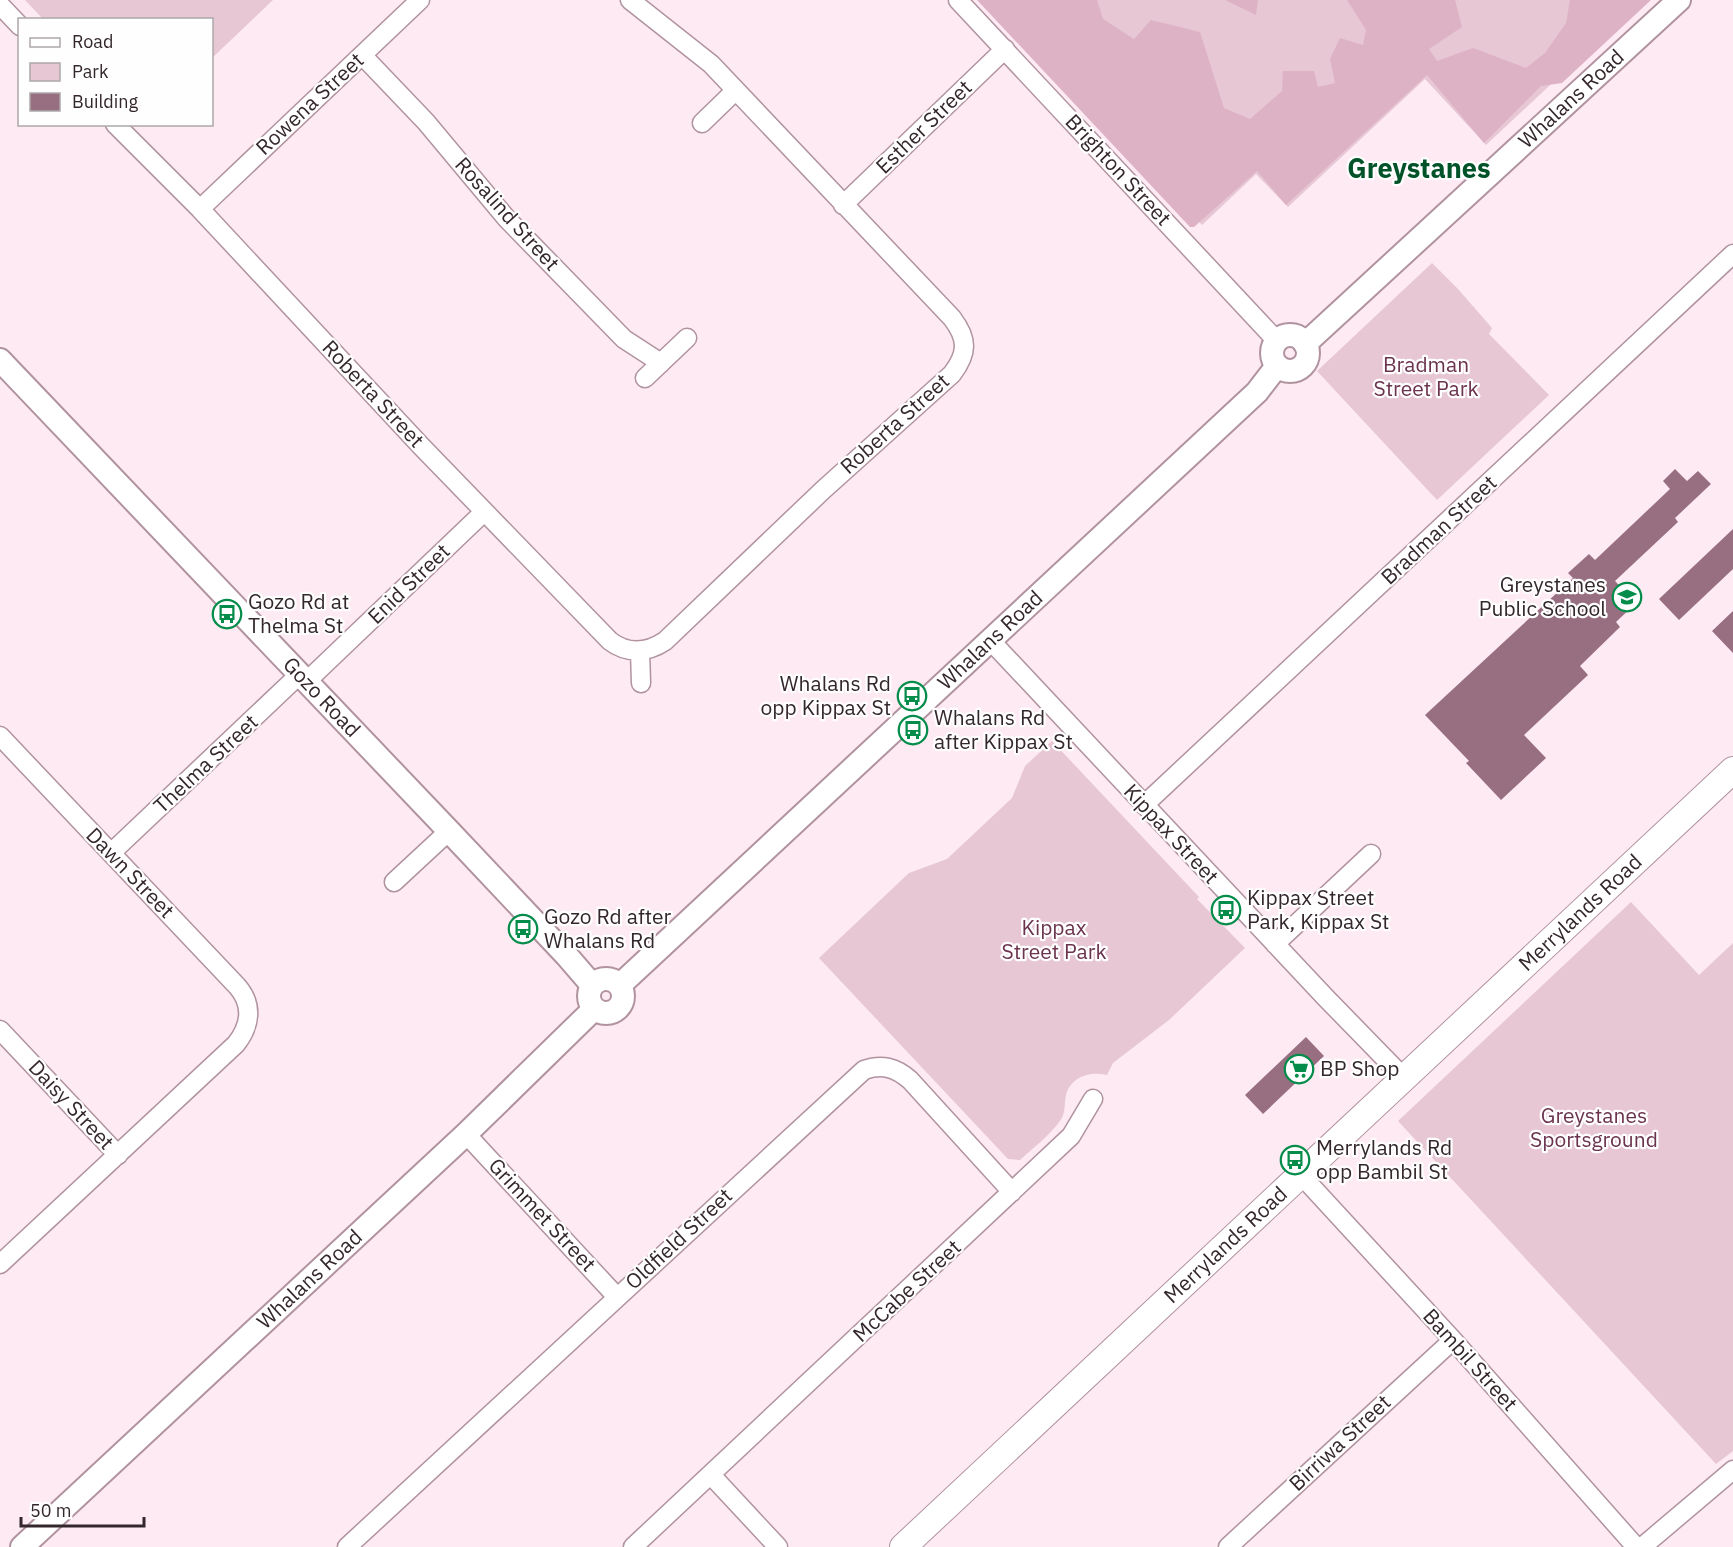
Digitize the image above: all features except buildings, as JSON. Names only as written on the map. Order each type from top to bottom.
[{"type":"main road","name":"Merrylands Road","points":[[903,1547],[1733,770]]},
{"type":"street","name":"Rowena Street","points":[[200,209],[420,0]]},
{"type":"street","name":"Roberta Street","points":[[117,126],[200,209],[484,512],[610,641],[625,650],[640,651],[653,648],[665,641],[823,490],[952,374],[962,357],[965,342],[952,318],[704,58],[630,0]]},
{"type":"street","name":"Brighton Street","points":[[958,0],[1277,341]]},
{"type":"street","name":"Whalans Road","points":[[1305,344],[1679,0]]},
{"type":"street","points":[[0,5],[18,24]]},
{"type":"street","name":"Esther Street","points":[[843,205],[1005,49]]},
{"type":"street","name":"Rosalind Street","points":[[362,55],[426,122],[515,227],[629,344],[660,363]]},
{"type":"street","points":[[702,123],[735,91]]},
{"type":"street","name":"Bradman Street","points":[[1144,805],[1733,254]]},
{"type":"street","points":[[1294,336],[1305,344],[1308,352],[1307,359],[1301,368],[1290,372],[1277,366],[1272,352],[1277,341],[1294,336]]},
{"type":"street","points":[[645,378],[687,338]]},
{"type":"street","name":"Gozo Road","points":[[0,360],[449,831],[567,956],[592,986]]},
{"type":"street","name":"Whalans Road","points":[[620,985],[1257,392],[1277,366]]},
{"type":"street","name":"Enid Street","points":[[304,678],[484,512]]},
{"type":"street","name":"Kippax Street","points":[[990,640],[1275,944],[1404,1077]]},
{"type":"street","points":[[640,651],[641,683]]},
{"type":"street","name":"Thelma Street","points":[[111,854],[304,678]]},
{"type":"street","name":"Dawn Street","points":[[0,736],[242,991],[257,1015],[236,1044],[0,1264]]},
{"type":"street","points":[[394,882],[449,831]]},
{"type":"street","points":[[1275,944],[1371,854]]},
{"type":"street","points":[[607,978],[620,985],[623,999],[617,1009],[607,1014],[594,1009],[589,999],[592,986],[598,980],[607,978]]},
{"type":"street","name":"Whalans Road","points":[[22,1547],[466,1134],[594,1009]]},
{"type":"street","name":"Daisy Street","points":[[0,1030],[118,1155]]},
{"type":"street","name":"Oldfield Street","points":[[347,1547],[864,1070],[886,1067],[894,1069],[910,1080],[1012,1192]]},
{"type":"street","name":"McCabe Street","points":[[711,1475],[1071,1136],[1093,1099]]},
{"type":"street","name":"Grimmet Street","points":[[466,1134],[617,1297]]},
{"type":"street","name":"Bambil Street","points":[[1300,1175],[1453,1340],[1636,1547]]},
{"type":"street","name":"Birriwa Street","points":[[1228,1547],[1453,1340]]},
{"type":"street","points":[[1642,1547],[1733,1470]]},
{"type":"street","points":[[633,1547],[711,1475],[778,1547]]},
{"type":"green space","points":[[25,0],[273,0],[213,57],[213,18],[42,18]]},
{"type":"green space","points":[[990,0],[1641,0],[1486,145],[1425,79],[1288,207],[1256,174],[1202,225]]},
{"type":"green space","name":"Bradman Street Park","points":[[1432,263],[1492,328],[1489,334],[1549,395],[1437,500],[1317,371]]},
{"type":"green space","name":"Kippax Street Park","points":[[1052,741],[1245,948],[1169,1020],[1113,1063],[1107,1075],[1082,1076],[1072,1083],[1066,1095],[1063,1115],[1056,1126],[1020,1160],[1008,1159],[819,958],[909,873],[947,859],[1012,798],[1025,766]]},
{"type":"green space","name":"Greystanes Sportsground","points":[[1631,902],[1699,975],[1733,943],[1733,1451],[1716,1464],[1398,1121]]},
{"type":"shaded area","points":[[977,0],[1097,0],[1103,19],[1134,39],[1151,20],[1200,32],[1224,108],[1250,119],[1282,91],[1283,71],[1314,71],[1318,87],[1335,83],[1330,59],[1340,38],[1363,45],[1366,30],[1347,0],[1455,0],[1462,27],[1429,49],[1437,61],[1473,48],[1526,68],[1545,53],[1566,23],[1570,0],[1651,0],[1562,83],[1541,86],[1484,143],[1427,75],[1286,205],[1257,171],[1194,227],[1190,227]]},
{"type":"shaded area","points":[[1225,0],[1258,0],[1256,15]]},
{"type":"place","name":"Greystanes Public School","points":[[1627,597]]},
{"type":"place","name":"Gozo Rd at Thelma St","points":[[227,614]]},
{"type":"place","name":"Whalans Rd opp Kippax St","points":[[912,696]]},
{"type":"place","name":"Whalans Rd after Kippax St","points":[[913,730]]},
{"type":"place","name":"Kippax Street Park, Kippax St","points":[[1226,910]]},
{"type":"place","name":"Gozo Rd after Whalans Rd","points":[[523,929]]},
{"type":"place","name":"BP Shop","points":[[1299,1069]]},
{"type":"place","name":"Merrylands Rd opp Bambil St","points":[[1295,1160]]},
{"type":"district","name":"Greystanes","points":[[1419,169]]}]
